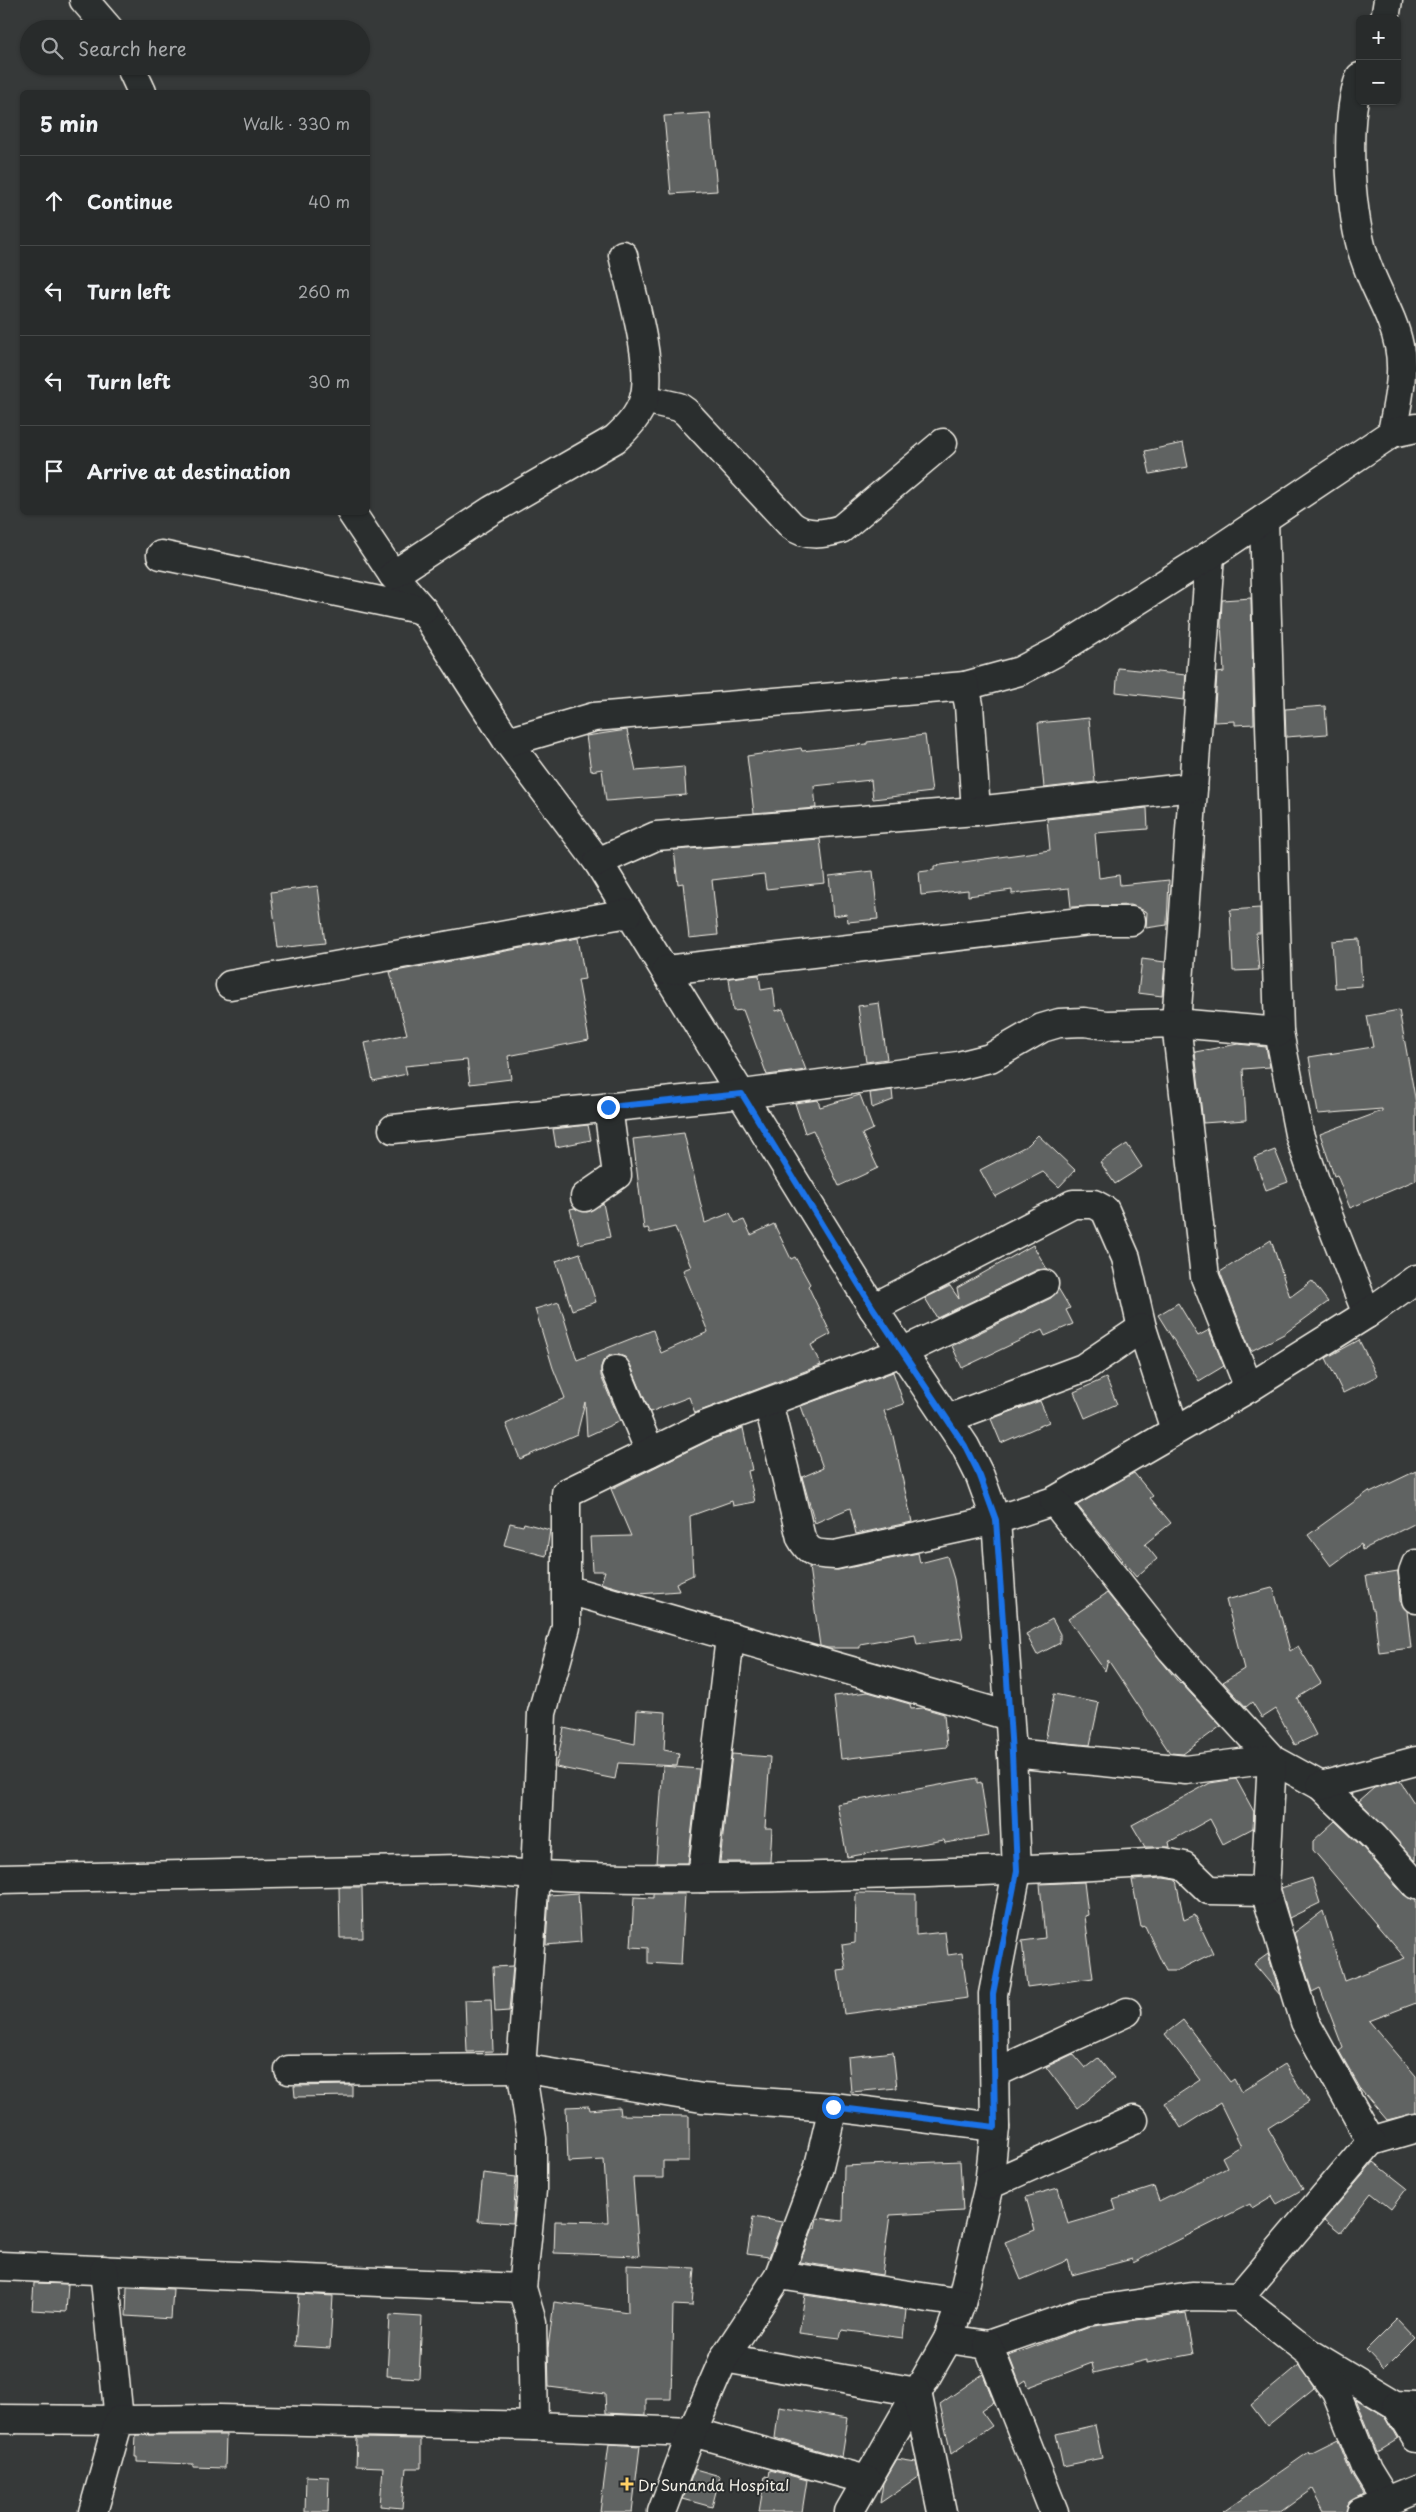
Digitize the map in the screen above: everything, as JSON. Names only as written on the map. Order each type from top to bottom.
[{"type":"street","points":[[84,0],[101,20]]},
{"type":"street","points":[[1386,15],[1388,0]]},
{"type":"street","points":[[134,75],[141,90]]},
{"type":"street","points":[[508,742],[594,717],[965,686],[988,681],[1036,663],[1210,555],[1404,430],[1399,345],[1385,302],[1366,265],[1358,226],[1350,167],[1351,126],[1356,99]]},
{"type":"street","points":[[393,575],[492,510],[615,439],[632,423],[644,399],[647,372],[623,255]]},
{"type":"street","points":[[644,399],[678,407],[686,412],[791,525],[797,530],[810,532],[826,534],[841,529],[943,443]]},
{"type":"street","points":[[353,515],[393,575],[424,610],[508,742],[598,862],[873,1308],[965,1446],[980,1476],[996,1520],[1012,1753],[1017,1871],[993,1994],[995,2127],[989,2185],[961,2304],[948,2339],[849,2512]]},
{"type":"street","points":[[1264,519],[1279,1032],[1299,1134],[1320,1195],[1367,1314]]},
{"type":"street","points":[[161,555],[424,610]]},
{"type":"street","points":[[1210,555],[1176,1023],[1205,1277],[1249,1388]]},
{"type":"street","points":[[965,686],[969,704],[976,811]]},
{"type":"street","points":[[598,862],[656,836],[976,811],[1193,787]]},
{"type":"street","points":[[230,984],[628,913]]},
{"type":"street","points":[[666,970],[1088,921],[1131,921]]},
{"type":"street","points":[[392,1128],[742,1094],[979,1062],[1007,1050],[1042,1028],[1059,1023],[1084,1022],[1107,1025],[1176,1023],[1279,1032]]},
{"type":"street","points":[[584,1198],[617,1175],[608,1107]]},
{"type":"street","points":[[873,1308],[1073,1204],[1084,1202],[1094,1204],[1105,1210],[1126,1258],[1142,1328],[1175,1430]]},
{"type":"street","points":[[768,1402],[797,1527],[807,1550],[818,1554],[835,1555],[996,1520],[1054,1501],[1249,1388],[1367,1314],[1416,1279]]},
{"type":"street","points":[[534,2426],[532,2322],[522,2288],[532,2190],[532,2139],[521,2068],[535,1876],[542,1713],[566,1626],[568,1590],[566,1493],[706,1425],[902,1352],[1044,1284]]},
{"type":"street","points":[[946,1419],[1082,1368],[1142,1328]]},
{"type":"street","points":[[616,1370],[650,1452]]},
{"type":"street","points":[[1054,1501],[1171,1649],[1272,1759],[1321,1786],[1374,1837],[1416,1886]]},
{"type":"street","points":[[1416,1564],[1413,1572],[1416,1599]]},
{"type":"street","points":[[568,1590],[1009,1716]]},
{"type":"street","points":[[702,1878],[730,1636]]},
{"type":"street","points":[[1012,1753],[1186,1770],[1272,1759]]},
{"type":"street","points":[[1272,1759],[1265,1891],[1305,2022],[1371,2141]]},
{"type":"street","points":[[1321,1786],[1416,1761]]},
{"type":"street","points":[[0,1879],[224,1872],[460,1870],[535,1876],[702,1878],[1017,1871],[1164,1862],[1184,1866],[1209,1890],[1265,1891]]},
{"type":"street","points":[[994,2073],[1127,2012]]},
{"type":"street","points":[[289,2070],[485,2066],[521,2068],[702,2098],[833,2107],[995,2127]]},
{"type":"street","points":[[662,2512],[692,2432],[724,2358],[779,2275],[818,2170],[833,2107]]},
{"type":"street","points":[[989,2185],[1134,2120]]},
{"type":"street","points":[[1239,2297],[1371,2141],[1416,2128]]},
{"type":"street","points":[[0,2266],[522,2288]]},
{"type":"street","points":[[93,2512],[119,2420],[104,2270]]},
{"type":"street","points":[[779,2275],[961,2304]]},
{"type":"street","points":[[948,2339],[988,2346],[1083,2312],[1192,2296],[1239,2297],[1308,2352],[1406,2405],[1416,2438]]},
{"type":"street","points":[[988,2346],[1054,2512]]},
{"type":"street","points":[[1308,2352],[1336,2392],[1367,2470],[1386,2501]]},
{"type":"street","points":[[724,2358],[917,2392]]},
{"type":"street","points":[[917,2392],[942,2512]]},
{"type":"street","points":[[0,2419],[218,2419],[534,2426],[692,2432],[867,2480]]},
{"type":"street","points":[[1361,2512],[1416,2489]]},
{"type":"building","points":[[710,113],[717,191],[671,194],[664,116]]},
{"type":"building","points":[[1183,443],[1188,467],[1150,474],[1145,451]]},
{"type":"building","points":[[1251,598],[1254,724],[1235,725],[1235,721],[1214,722],[1217,673],[1224,672],[1221,623],[1222,600]]},
{"type":"building","points":[[1118,668],[1186,675],[1184,700],[1116,692]]},
{"type":"building","points":[[1325,706],[1327,734],[1286,737],[1285,709]]},
{"type":"building","points":[[1089,718],[1095,782],[1044,788],[1038,723]]},
{"type":"building","points":[[627,730],[636,771],[684,767],[686,795],[606,801],[602,769],[591,771],[586,736]]},
{"type":"building","points":[[925,735],[932,792],[873,799],[871,780],[814,786],[816,808],[754,813],[747,756],[801,748],[802,751],[867,744],[867,742]]},
{"type":"building","points":[[1147,808],[1148,829],[1095,833],[1099,878],[1119,875],[1120,885],[1169,880],[1167,925],[1146,928],[1147,912],[1131,905],[1071,907],[1069,888],[1012,894],[1012,890],[968,896],[968,890],[921,895],[919,872],[934,870],[934,866],[1050,850],[1047,819]]},
{"type":"building","points":[[820,839],[825,883],[766,889],[764,874],[712,880],[718,935],[689,938],[683,883],[678,884],[674,850]]},
{"type":"building","points":[[873,871],[878,919],[848,922],[847,914],[833,916],[829,876]]},
{"type":"building","points":[[318,886],[325,943],[278,948],[271,892]]},
{"type":"building","points":[[1260,908],[1260,933],[1256,933],[1259,970],[1233,971],[1230,910]]},
{"type":"building","points":[[578,938],[585,979],[578,980],[589,1040],[508,1056],[511,1079],[470,1084],[467,1060],[405,1066],[407,1074],[373,1081],[365,1043],[407,1034],[390,972]]},
{"type":"building","points":[[1359,939],[1362,986],[1335,988],[1332,941]]},
{"type":"building","points":[[1142,959],[1165,962],[1162,996],[1138,993]]},
{"type":"building","points":[[759,975],[761,990],[773,988],[776,1011],[783,1009],[806,1070],[767,1075],[743,1010],[733,1011],[729,978]]},
{"type":"building","points":[[879,1003],[887,1059],[866,1062],[858,1006]]},
{"type":"building","points":[[1399,1010],[1416,1103],[1416,1180],[1350,1208],[1337,1175],[1334,1176],[1320,1134],[1382,1111],[1382,1109],[1318,1114],[1309,1057],[1373,1047],[1367,1016]]},
{"type":"building","points":[[1238,1044],[1266,1047],[1270,1067],[1243,1069],[1246,1120],[1203,1123],[1195,1052]]},
{"type":"building","points":[[892,1090],[893,1100],[872,1108],[870,1093]]},
{"type":"building","points":[[860,1095],[873,1129],[862,1134],[878,1168],[839,1186],[813,1130],[805,1133],[795,1103],[818,1100],[820,1107]]},
{"type":"building","points":[[588,1125],[591,1140],[556,1147],[553,1129]]},
{"type":"building","points":[[684,1133],[705,1223],[730,1213],[735,1223],[744,1220],[751,1235],[774,1224],[791,1259],[795,1257],[810,1284],[808,1286],[831,1334],[811,1345],[821,1365],[695,1413],[689,1397],[650,1412],[630,1364],[625,1357],[610,1355],[603,1361],[601,1376],[620,1421],[587,1436],[585,1402],[577,1434],[520,1459],[506,1424],[565,1398],[553,1368],[535,1309],[559,1302],[577,1360],[653,1330],[661,1353],[708,1332],[683,1270],[691,1267],[675,1227],[650,1233],[648,1228],[644,1229],[633,1139]]},
{"type":"building","points":[[1038,1135],[1075,1170],[1059,1187],[1043,1172],[995,1197],[980,1170],[1028,1145]]},
{"type":"building","points":[[1127,1144],[1142,1167],[1115,1184],[1100,1162]]},
{"type":"building","points":[[1275,1150],[1288,1182],[1266,1190],[1254,1158]]},
{"type":"building","points":[[603,1203],[610,1237],[579,1244],[570,1209],[575,1208],[587,1212]]},
{"type":"building","points":[[1271,1240],[1290,1297],[1312,1281],[1328,1302],[1284,1334],[1251,1351],[1220,1272]]},
{"type":"building","points":[[1033,1245],[1047,1269],[1037,1270],[937,1318],[925,1298],[950,1286],[959,1299],[957,1288]]},
{"type":"building","points":[[580,1253],[596,1302],[572,1310],[556,1261]]},
{"type":"building","points":[[1058,1288],[1070,1308],[1066,1310],[1073,1324],[1045,1336],[1042,1330],[962,1368],[952,1346],[1051,1298]]},
{"type":"building","points":[[1178,1303],[1198,1336],[1209,1330],[1224,1366],[1199,1381],[1158,1315]]},
{"type":"building","points":[[1359,1340],[1377,1376],[1343,1393],[1326,1358]]},
{"type":"building","points":[[893,1372],[904,1404],[884,1411],[893,1436],[912,1522],[856,1534],[850,1508],[815,1523],[802,1477],[823,1468],[801,1406]]},
{"type":"building","points":[[1106,1378],[1117,1404],[1085,1418],[1074,1392]]},
{"type":"building","points":[[1040,1401],[1049,1422],[1001,1443],[991,1419]]},
{"type":"building","points":[[743,1428],[752,1470],[748,1471],[755,1502],[733,1506],[732,1501],[690,1516],[693,1575],[676,1583],[679,1591],[639,1594],[601,1583],[605,1571],[592,1571],[590,1537],[631,1536],[611,1489],[712,1439]]},
{"type":"building","points":[[1416,1471],[1416,1523],[1362,1550],[1361,1544],[1331,1566],[1308,1535],[1369,1491],[1370,1493]]},
{"type":"building","points":[[1134,1473],[1153,1496],[1150,1498],[1171,1523],[1145,1544],[1157,1559],[1136,1577],[1077,1505]]},
{"type":"building","points":[[510,1523],[523,1526],[524,1523],[550,1530],[546,1556],[504,1545]]},
{"type":"building","points":[[918,1553],[920,1563],[947,1556],[954,1579],[963,1638],[917,1644],[915,1634],[860,1644],[860,1648],[828,1648],[820,1646],[809,1567],[838,1570]]},
{"type":"building","points":[[1398,1571],[1400,1601],[1407,1611],[1411,1648],[1379,1652],[1374,1609],[1372,1609],[1366,1576]]},
{"type":"building","points":[[1272,1588],[1290,1651],[1298,1646],[1321,1683],[1297,1698],[1316,1735],[1295,1745],[1276,1709],[1262,1718],[1252,1702],[1246,1707],[1223,1682],[1244,1669],[1226,1600]]},
{"type":"building","points":[[1107,1593],[1180,1684],[1221,1726],[1183,1754],[1170,1753],[1108,1660],[1105,1671],[1068,1619]]},
{"type":"building","points":[[1052,1619],[1060,1634],[1060,1643],[1037,1655],[1026,1634]]},
{"type":"building","points":[[868,1692],[910,1704],[911,1709],[923,1708],[944,1714],[947,1747],[841,1759],[834,1696]]},
{"type":"building","points":[[1054,1694],[1099,1703],[1090,1745],[1045,1741]]},
{"type":"building","points":[[637,1710],[666,1712],[664,1750],[679,1753],[677,1766],[618,1763],[615,1779],[556,1767],[564,1728],[635,1744]]},
{"type":"building","points":[[732,1754],[770,1757],[765,1828],[772,1828],[770,1862],[720,1862]]},
{"type":"building","points":[[663,1766],[699,1769],[688,1863],[656,1863]]},
{"type":"building","points":[[977,1778],[977,1783],[981,1782],[989,1836],[945,1843],[944,1840],[847,1857],[837,1804]]},
{"type":"building","points":[[1236,1779],[1254,1812],[1253,1828],[1223,1844],[1210,1819],[1169,1842],[1170,1847],[1145,1847],[1132,1825],[1210,1783]]},
{"type":"building","points":[[1400,1781],[1416,1806],[1416,1861],[1359,1801],[1374,1788]]},
{"type":"building","points":[[1335,1821],[1363,1848],[1404,1895],[1416,1900],[1416,2003],[1369,2021],[1416,2076],[1416,2113],[1387,2120],[1360,2088],[1339,2051],[1343,2048],[1320,1988],[1312,1992],[1294,1933],[1323,1911],[1344,1981],[1405,1958],[1313,1850],[1313,1841]]},
{"type":"building","points":[[1163,1878],[1176,1880],[1184,1920],[1195,1915],[1213,1953],[1176,1971],[1166,1971],[1145,1926],[1141,1927],[1132,1880]]},
{"type":"building","points":[[1312,1878],[1320,1903],[1289,1918],[1281,1888]]},
{"type":"building","points":[[1084,1882],[1088,1915],[1085,1916],[1093,1978],[1027,1987],[1022,1941],[1045,1938],[1040,1884]]},
{"type":"building","points":[[339,1887],[362,1887],[363,1938],[340,1938]]},
{"type":"building","points":[[578,1893],[581,1942],[546,1945],[549,1895]]},
{"type":"building","points":[[856,1893],[916,1894],[916,1935],[945,1932],[948,1955],[962,1953],[968,1998],[844,2014],[838,1971],[846,1970],[842,1945],[855,1943]]},
{"type":"building","points":[[653,1894],[685,1894],[681,1965],[648,1963],[648,1948],[631,1947],[634,1897],[653,1898]]},
{"type":"building","points":[[1268,1954],[1280,1995],[1254,1964]]},
{"type":"building","points":[[513,1966],[509,2011],[495,2012],[493,1967]]},
{"type":"building","points":[[491,1999],[493,2051],[467,2052],[465,2000]]},
{"type":"building","points":[[1183,2020],[1230,2082],[1234,2079],[1241,2092],[1285,2064],[1309,2102],[1268,2128],[1303,2189],[1277,2204],[1272,2196],[1252,2208],[1250,2204],[1133,2263],[1132,2259],[1072,2275],[1068,2260],[1021,2280],[1005,2242],[1035,2230],[1026,2197],[1058,2188],[1068,2224],[1116,2210],[1113,2200],[1154,2187],[1159,2201],[1227,2167],[1222,2157],[1241,2146],[1220,2103],[1181,2128],[1165,2103],[1200,2080],[1165,2034]]},
{"type":"building","points":[[893,2052],[897,2088],[851,2092],[848,2057]]},
{"type":"building","points":[[1073,2054],[1085,2068],[1098,2058],[1114,2078],[1077,2108],[1046,2067]]},
{"type":"building","points":[[352,2085],[352,2096],[295,2097],[294,2086]]},
{"type":"building","points":[[589,2106],[590,2110],[619,2107],[620,2115],[689,2116],[689,2161],[663,2161],[663,2178],[633,2178],[639,2256],[554,2253],[555,2221],[608,2222],[604,2160],[568,2162],[566,2107]]},
{"type":"building","points":[[960,2161],[963,2211],[890,2215],[882,2275],[800,2262],[813,2228],[815,2228],[817,2218],[843,2221],[844,2166]]},
{"type":"building","points":[[1374,2162],[1407,2188],[1391,2209],[1371,2193],[1340,2233],[1324,2220]]},
{"type":"building","points":[[483,2173],[516,2177],[513,2223],[478,2221]]},
{"type":"building","points":[[753,2217],[782,2222],[769,2257],[747,2254]]},
{"type":"building","points":[[627,2265],[695,2268],[692,2306],[673,2305],[671,2399],[646,2399],[646,2415],[606,2413],[605,2394],[549,2387],[548,2348],[554,2302],[628,2312]]},
{"type":"building","points":[[34,2283],[68,2284],[66,2312],[32,2310]]},
{"type":"building","points":[[127,2287],[173,2289],[171,2319],[126,2316]]},
{"type":"building","points":[[299,2294],[333,2296],[330,2348],[295,2346]]},
{"type":"building","points":[[805,2295],[906,2310],[903,2338],[842,2330],[840,2338],[799,2333]]},
{"type":"building","points":[[1186,2313],[1194,2354],[1147,2363],[1147,2360],[1094,2373],[1092,2363],[1029,2387],[1026,2380],[1020,2384],[1009,2356],[1087,2327]]},
{"type":"building","points":[[390,2315],[422,2317],[419,2378],[387,2376]]},
{"type":"building","points":[[1397,2319],[1415,2338],[1384,2369],[1366,2350]]},
{"type":"building","points":[[1299,2365],[1314,2388],[1267,2426],[1251,2405]]},
{"type":"building","points":[[983,2374],[994,2402],[981,2411],[992,2426],[951,2454],[940,2404]]},
{"type":"building","points":[[1356,2399],[1385,2416],[1398,2439],[1377,2452]]},
{"type":"building","points":[[779,2407],[848,2418],[842,2457],[775,2438]]},
{"type":"building","points":[[1095,2425],[1102,2458],[1063,2466],[1056,2434]]},
{"type":"building","points":[[136,2435],[226,2435],[225,2468],[193,2467],[193,2464],[137,2462],[137,2457],[135,2457]]},
{"type":"building","points":[[357,2438],[421,2439],[421,2468],[406,2468],[402,2508],[380,2506],[383,2467],[356,2466]]},
{"type":"building","points":[[1338,2440],[1352,2476],[1363,2494],[1349,2502],[1346,2512],[1324,2512],[1312,2489],[1280,2512],[1223,2512],[1309,2452],[1310,2454]]},
{"type":"building","points":[[609,2444],[640,2446],[632,2512],[600,2512]]},
{"type":"building","points":[[897,2459],[916,2462],[919,2476],[880,2503],[883,2483]]},
{"type":"building","points":[[695,2469],[720,2476],[712,2507],[683,2499]]},
{"type":"building","points":[[770,2470],[807,2480],[802,2512],[759,2512],[765,2476],[769,2477]]},
{"type":"building","points":[[306,2476],[329,2477],[328,2512],[305,2512]]},
{"type":"place","name":"Dr Sunanda Hospital","points":[[627,2484]]},
{"type":"route","points":[[608,1107],[742,1094],[873,1308],[965,1446],[980,1476],[996,1520],[1012,1753],[1017,1871],[993,1994],[995,2127],[833,2107]]}]
